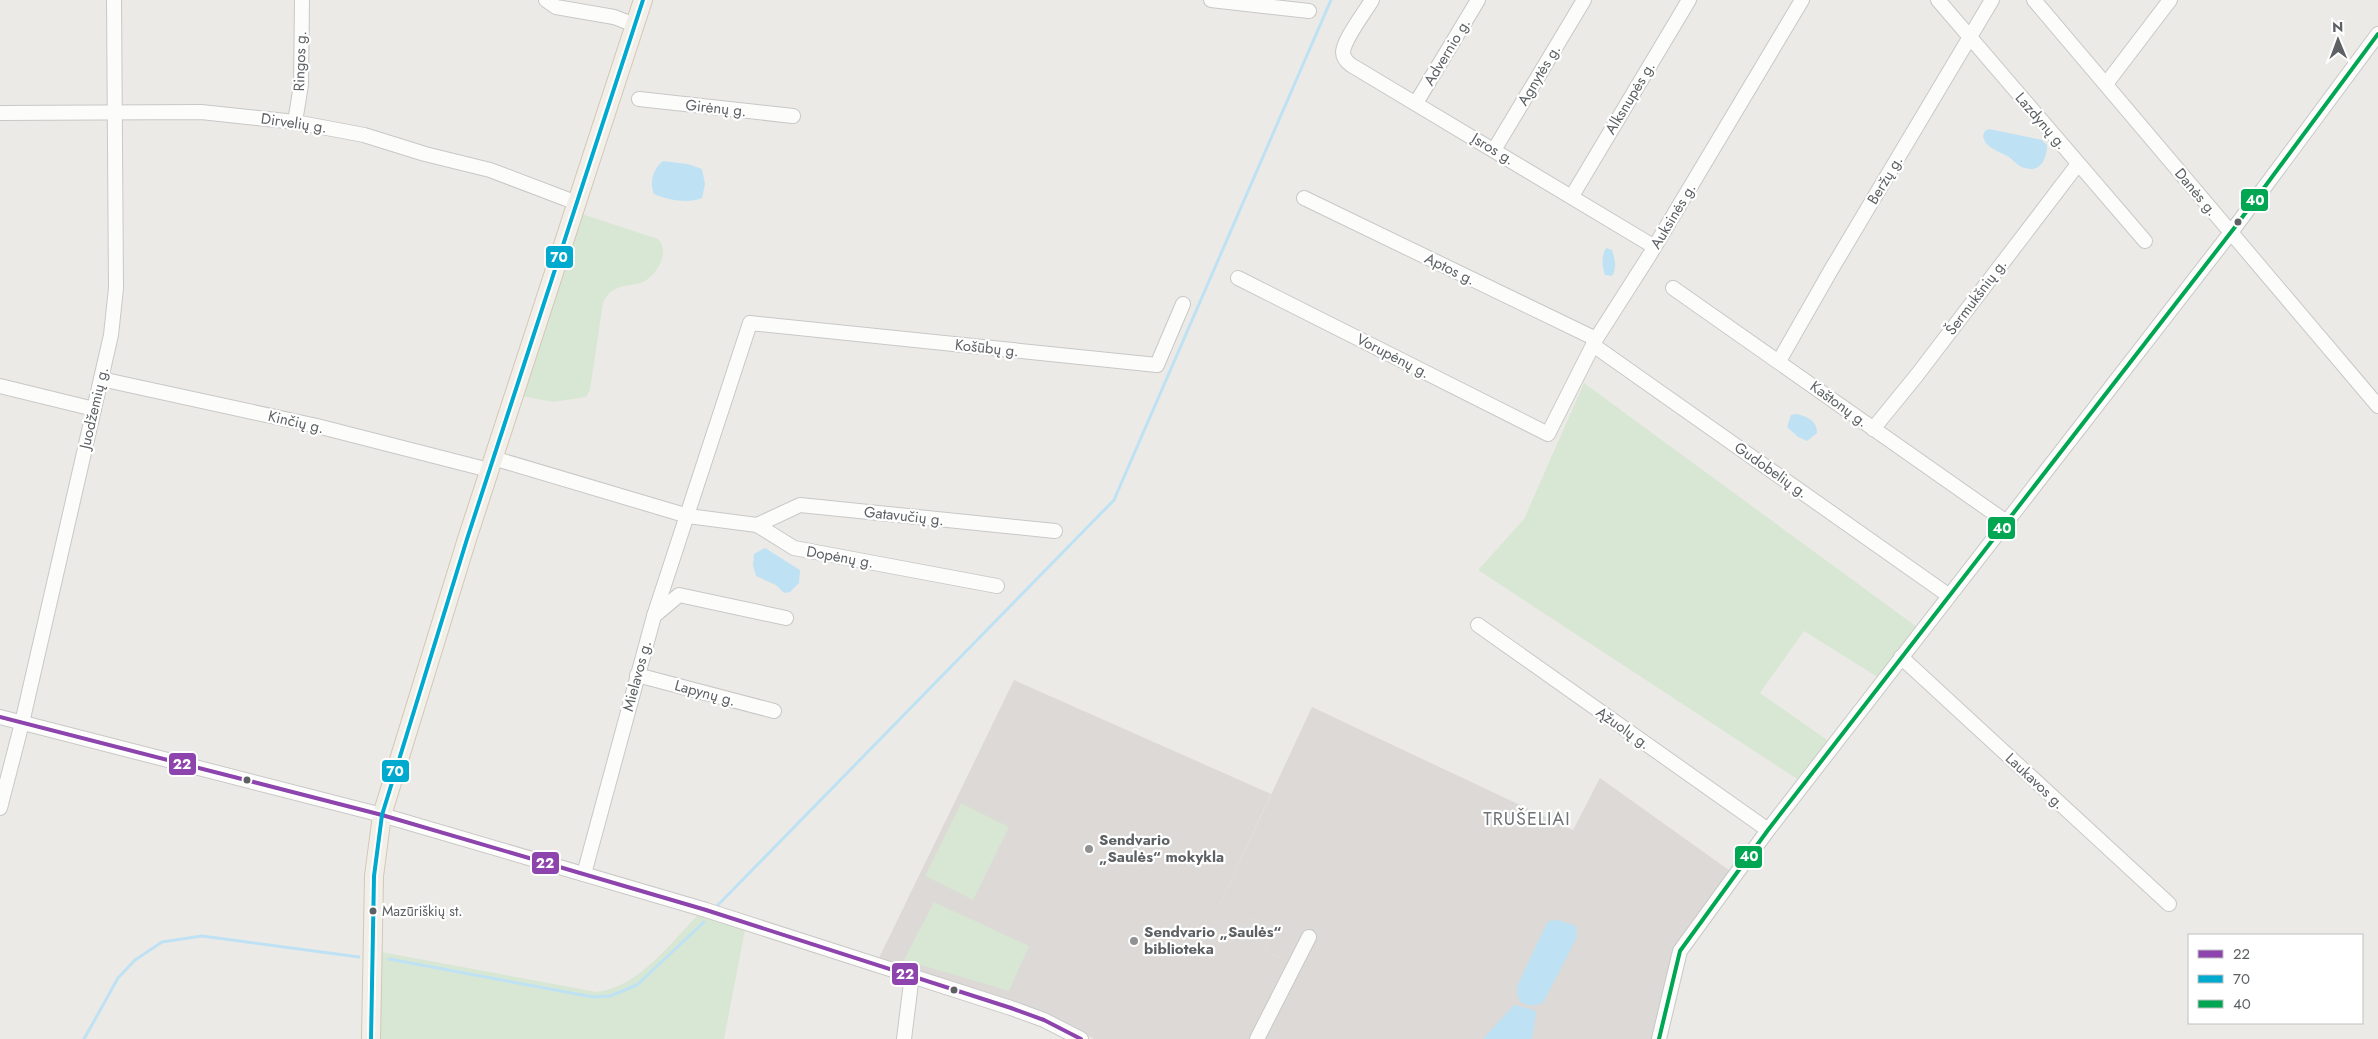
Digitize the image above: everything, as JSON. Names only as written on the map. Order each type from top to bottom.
[{"type":"main road","points":[[371,1039],[374,876],[382,814],[491,464],[643,0]]},
{"type":"street","name":"Juodžemių g.","points":[[0,808],[22,723],[111,335],[116,288],[114,0]]},
{"type":"street","name":"Ringos g.","points":[[295,122],[301,85],[302,0]]},
{"type":"street","points":[[546,0],[556,7],[614,17],[635,25]]},
{"type":"street","points":[[1212,0],[1309,11]]},
{"type":"street","name":"Įsros g.","points":[[1372,0],[1346,43],[1343,53],[1345,60],[1648,243]]},
{"type":"street","name":"Advernio g.","points":[[1416,104],[1478,0]]},
{"type":"street","name":"Agnytės g.","points":[[1494,150],[1584,0]]},
{"type":"street","name":"Alksnupės g.","points":[[1572,196],[1688,0]]},
{"type":"street","points":[[1626,280],[1792,0]]},
{"type":"street","name":"Auksinės g.","points":[[1548,434],[1595,342],[1649,256],[1802,0]]},
{"type":"street","name":"Lazdynų g.","points":[[1938,0],[2145,241]]},
{"type":"street","name":"Beržų g.","points":[[1779,361],[1992,0]]},
{"type":"street","name":"Danės g.","points":[[2034,0],[2378,406]]},
{"type":"street","points":[[2106,84],[2170,0]]},
{"type":"street","points":[[1659,1039],[1680,951],[1768,830],[2303,138],[2378,34]]},
{"type":"street","name":"Girėnų g.","points":[[639,99],[793,116]]},
{"type":"street","name":"Dirvelių g.","points":[[0,113],[201,112],[295,122],[364,135],[425,154],[490,170],[577,203]]},
{"type":"street","name":"Šermukšnių g.","points":[[1873,428],[1917,375],[2078,164]]},
{"type":"street","name":"Aptos g.","points":[[1304,198],[1595,342]]},
{"type":"street","name":"Vorupėnų g.","points":[[1238,278],[1548,434]]},
{"type":"street","name":"Kaštonų g.","points":[[1673,288],[2006,521]]},
{"type":"street","name":"Košūbų g.","points":[[750,323],[1157,365],[1183,304]]},
{"type":"street","name":"Mielavos g.","points":[[584,874],[654,616],[750,323]]},
{"type":"street","name":"Gudobelių g.","points":[[1595,342],[1948,596]]},
{"type":"street","name":"Kinčių g.","points":[[101,379],[491,464],[688,516]]},
{"type":"street","points":[[0,386],[94,409]]},
{"type":"street","name":"Gatavučių g.","points":[[757,525],[800,505],[1055,531]]},
{"type":"street","name":"Dopėnų g.","points":[[688,516],[757,525],[794,548],[997,586]]},
{"type":"street","points":[[654,616],[679,595],[786,618]]},
{"type":"street","name":"Ąžuolų g.","points":[[1478,626],[1768,830]]},
{"type":"street","name":"Laukavos g.","points":[[1901,657],[2169,904]]},
{"type":"street","name":"Lapynų g.","points":[[637,675],[774,711]]},
{"type":"street","points":[[0,717],[382,814],[584,874],[912,975],[1044,1020],[1081,1039]]},
{"type":"street","points":[[1257,1039],[1308,936]]},
{"type":"street","points":[[904,1039],[912,975]]},
{"type":"shaded area","name":"Sendvario „Saulės“ mokykla","points":[[1014,680],[1271,794],[1220,904],[1273,929],[1264,950],[1288,962],[1250,1039],[1094,1039],[1074,1028],[878,960]]},
{"type":"shaded area","points":[[1312,707],[1573,830],[1600,778],[1733,873],[1680,943],[1653,1039],[1250,1039],[1288,962],[1264,950],[1273,929],[1220,904]]},
{"type":"green space","points":[[582,214],[658,239],[662,244],[663,250],[661,263],[648,279],[614,290],[604,301],[590,390],[586,397],[554,402],[521,396]]},
{"type":"green space","points":[[1584,383],[1917,627],[1879,678],[1804,631],[1760,693],[1830,742],[1797,779],[1478,570],[1524,519]]},
{"type":"green space","points":[[961,803],[1009,827],[973,900],[925,876]]},
{"type":"green space","points":[[934,902],[1029,946],[1009,991],[904,960]]},
{"type":"green space","points":[[698,915],[745,930],[724,1039],[376,1039],[376,951],[597,992],[627,982],[640,973],[665,951]]},
{"type":"water","points":[[1989,129],[2042,140],[2047,145],[2046,155],[2042,163],[2031,169],[2023,167],[1993,149],[1986,144],[1983,136],[1985,131]]},
{"type":"water","points":[[663,161],[688,164],[702,169],[705,184],[702,198],[691,201],[678,200],[654,194],[652,186],[653,176]]},
{"type":"water","points":[[1606,248],[1612,250],[1614,257],[1615,267],[1612,276],[1605,275],[1603,269],[1604,251]]},
{"type":"water","points":[[1797,414],[1808,418],[1817,429],[1817,433],[1807,441],[1798,437],[1787,427],[1791,415]]},
{"type":"water","points":[[765,548],[800,570],[799,583],[790,592],[784,593],[776,585],[756,576],[753,565],[754,554]]},
{"type":"water","points":[[1557,920],[1576,926],[1577,937],[1543,1003],[1531,1006],[1520,1002],[1517,994],[1518,984],[1546,925],[1549,921]]},
{"type":"water","points":[[1514,1005],[1534,1010],[1536,1013],[1532,1039],[1483,1039]]},
{"type":"waterway","points":[[718,905],[1114,500],[1331,0]]},
{"type":"waterway","points":[[389,959],[593,997],[610,996],[637,985],[704,922]]},
{"type":"waterway","points":[[84,1039],[118,978],[135,960],[162,942],[202,936],[359,957]]},
{"type":"transit line","name":"70","points":[[371,1039],[374,876],[382,815],[467,539],[643,0]]},
{"type":"transit line","name":"40","points":[[1659,1039],[1680,951],[1768,830],[2235,227],[2378,34]]},
{"type":"transit line","name":"22","points":[[0,717],[382,815],[706,910],[1011,1008],[1044,1020],[1081,1039]]},
{"type":"place","name":"Sendvario „Saulės“ mokykla","points":[[1089,849]]},
{"type":"place","name":"Mazūriškių st.","points":[[373,911]]},
{"type":"place","name":"Sendvario „Saulės“ biblioteka","points":[[1134,941]]},
{"type":"district","name":"TRUŠELIAI","points":[[1527,819]]}]
